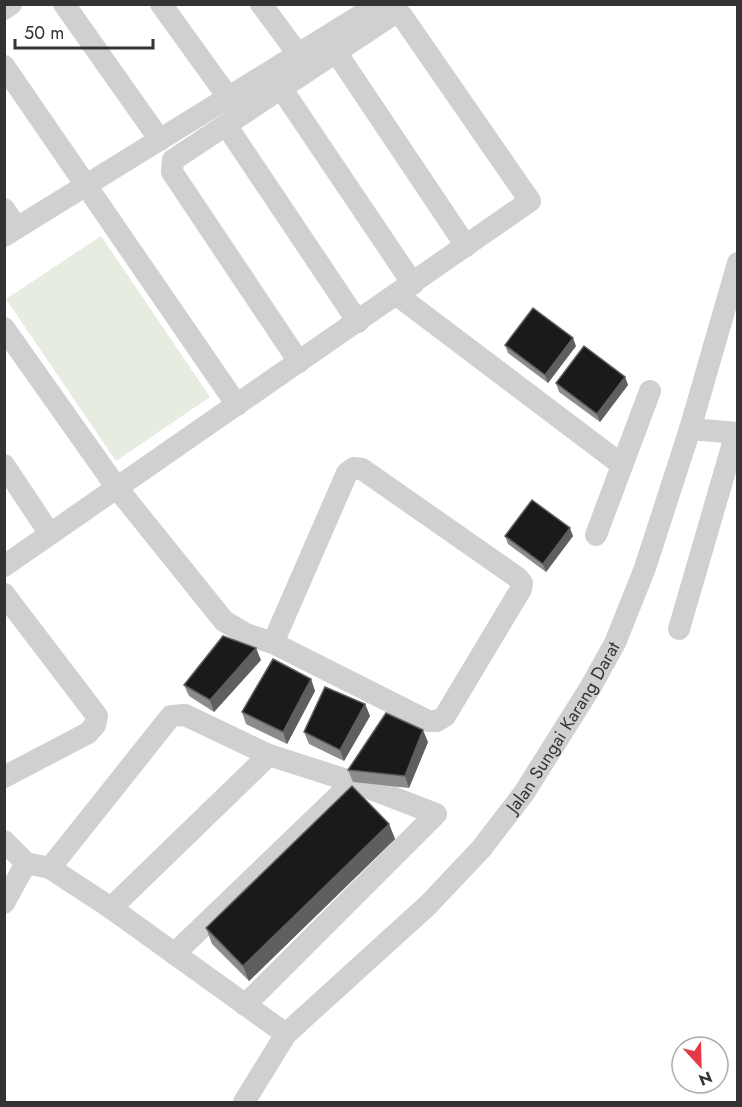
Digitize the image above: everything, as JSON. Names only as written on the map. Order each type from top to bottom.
[{"type":"street","points":[[4,9],[11,4]]},
{"type":"street","points":[[64,4],[160,140]]},
{"type":"street","points":[[161,4],[228,97]]},
{"type":"street","points":[[261,4],[298,54]]},
{"type":"street","points":[[4,209],[11,232],[298,54],[367,8]]},
{"type":"street","points":[[4,566],[358,322],[530,201],[402,16],[392,15],[173,160],[172,172],[299,362]]},
{"type":"street","points":[[336,52],[466,246]]},
{"type":"street","points":[[4,66],[237,405]]},
{"type":"street","points":[[281,88],[405,289],[622,465]]},
{"type":"street","points":[[226,125],[358,322]]},
{"type":"street","name":"Jalan Sungai Karang Darat","points":[[244,1102],[286,1034],[428,905],[481,849],[524,794],[558,741],[615,644],[645,568],[690,429],[738,262]]},
{"type":"street","points":[[4,328],[117,488],[224,621],[246,634],[273,643],[428,721],[437,721],[445,716],[521,590],[522,583],[362,469],[354,468],[347,473],[273,643]]},
{"type":"street","points":[[596,535],[650,391]]},
{"type":"street","points":[[679,629],[737,433],[690,429]]},
{"type":"street","points":[[4,465],[50,534]]},
{"type":"street","points":[[4,594],[97,716],[95,726],[88,733],[4,777]]},
{"type":"street","points":[[50,868],[171,716],[185,715],[269,755],[352,782],[436,814],[246,1005]]},
{"type":"street","points":[[111,908],[269,755]]},
{"type":"street","points":[[174,954],[352,782]]},
{"type":"street","points":[[4,841],[26,863],[50,868],[111,908],[286,1034]]},
{"type":"street","points":[[4,903],[26,863]]},
{"type":"shaded area","points":[[101,236],[210,397],[116,461],[6,299]]},
{"type":"building","points":[[533,308],[573,338],[545,375],[505,345]]},
{"type":"building","points":[[584,346],[625,377],[597,414],[556,383]]},
{"type":"building","points":[[532,500],[570,528],[543,564],[505,536]]},
{"type":"building","points":[[223,636],[256,648],[210,700],[184,685]]},
{"type":"building","points":[[273,659],[311,679],[283,732],[242,712]]},
{"type":"building","points":[[325,687],[365,704],[340,750],[304,732]]},
{"type":"building","points":[[386,713],[423,730],[405,776],[348,770]]},
{"type":"building","points":[[352,786],[389,824],[243,966],[206,928]]}]
